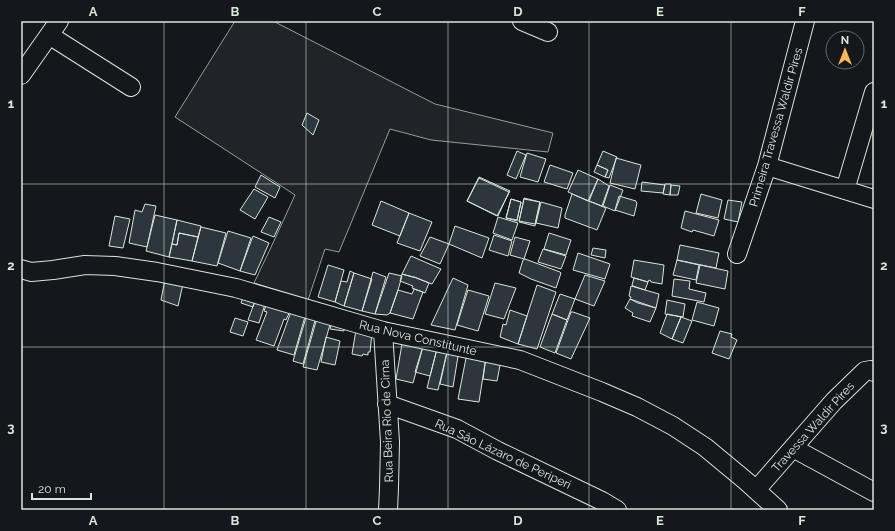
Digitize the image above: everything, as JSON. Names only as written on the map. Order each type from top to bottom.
[{"type":"street","points":[[522,21],[548,32]]},
{"type":"street","name":"Primeira Travessa Waldir Pires","points":[[737,254],[768,166],[805,21]]},
{"type":"street","points":[[21,75],[54,28],[131,87]]},
{"type":"street","points":[[845,190],[874,92]]},
{"type":"street","points":[[768,166],[874,199]]},
{"type":"street","name":"Rua Nova Constitunte","points":[[21,269],[32,272],[85,265],[115,266],[157,272],[236,288],[383,332],[520,360],[637,407],[673,426],[699,442],[778,510]]},
{"type":"street","name":"Rua Beira Rio de Cirna","points":[[383,332],[390,442],[388,510]]},
{"type":"street","name":"Travessa Waldir Pires","points":[[756,490],[834,401],[864,371],[871,370],[874,372]]},
{"type":"street","name":"Rua Sâo Lázaro de Periperi","points":[[387,404],[457,429],[498,451],[602,501],[617,510]]},
{"type":"street","points":[[793,448],[874,492]]},
{"type":"shaded area","points":[[235,21],[273,21],[435,104],[553,133],[548,152],[431,140],[390,129],[339,252],[325,249],[308,300],[254,283],[295,195],[175,117]]},
{"type":"building","points":[[307,113],[319,120],[313,135],[302,125]]},
{"type":"building","points":[[517,151],[526,155],[516,179],[507,175]]},
{"type":"building","points":[[603,151],[617,157],[609,178],[605,177],[608,170],[597,165]]},
{"type":"building","points":[[527,153],[546,159],[538,182],[520,177]]},
{"type":"building","points":[[616,158],[641,165],[635,189],[610,183]]},
{"type":"building","points":[[550,165],[573,173],[567,189],[544,182]]},
{"type":"building","points":[[597,165],[608,170],[605,177],[594,172]]},
{"type":"building","points":[[578,170],[598,179],[588,201],[568,192]]},
{"type":"building","points":[[261,175],[280,187],[275,198],[255,187]]},
{"type":"building","points":[[479,177],[510,191],[497,216],[467,201]]},
{"type":"building","points":[[479,178],[509,192],[498,216],[467,201]]},
{"type":"building","points":[[598,179],[609,186],[602,206],[589,201]]},
{"type":"building","points":[[642,182],[665,185],[663,193],[641,191]]},
{"type":"building","points":[[665,184],[671,184],[670,195],[663,194]]},
{"type":"building","points":[[610,185],[623,190],[615,211],[603,206]]},
{"type":"building","points":[[671,185],[680,186],[678,195],[670,195]]},
{"type":"building","points":[[254,189],[268,197],[255,219],[240,210]]},
{"type":"building","points":[[572,194],[606,208],[597,230],[565,218]]},
{"type":"building","points":[[701,194],[722,200],[718,218],[696,213]]},
{"type":"building","points":[[619,196],[636,201],[637,203],[634,216],[615,210]]},
{"type":"building","points":[[524,198],[540,202],[535,226],[519,222]]},
{"type":"building","points":[[511,199],[521,202],[517,220],[506,218]]},
{"type":"building","points":[[511,199],[521,202],[517,221],[506,218]]},
{"type":"building","points":[[524,199],[540,202],[535,224],[519,221]]},
{"type":"building","points":[[728,200],[742,202],[738,222],[724,219]]},
{"type":"building","points":[[381,201],[409,213],[400,236],[372,225]]},
{"type":"building","points":[[541,202],[562,208],[558,228],[536,223]]},
{"type":"building","points":[[145,204],[156,206],[147,247],[129,243],[135,210],[142,212]]},
{"type":"building","points":[[685,211],[719,220],[714,236],[693,230],[692,232],[681,228]]},
{"type":"building","points":[[409,213],[432,222],[420,251],[397,243]]},
{"type":"building","points":[[155,215],[177,220],[169,257],[146,251]]},
{"type":"building","points":[[115,216],[130,219],[123,248],[109,246]]},
{"type":"building","points":[[269,217],[281,222],[274,237],[261,232]]},
{"type":"building","points":[[498,217],[518,223],[512,240],[493,233]]},
{"type":"building","points":[[177,220],[201,226],[198,237],[179,233],[177,245],[172,244]]},
{"type":"building","points":[[455,226],[489,238],[482,258],[449,244]]},
{"type":"building","points":[[201,227],[226,233],[217,266],[192,261]]},
{"type":"building","points":[[228,231],[251,238],[240,271],[218,263]]},
{"type":"building","points":[[179,233],[198,237],[192,261],[169,257],[172,244],[177,245]]},
{"type":"building","points":[[549,233],[571,240],[566,255],[544,249]]},
{"type":"building","points":[[494,235],[512,241],[508,256],[489,250]]},
{"type":"building","points":[[253,236],[269,243],[255,275],[240,271]]},
{"type":"building","points":[[430,237],[449,244],[440,264],[420,256]]},
{"type":"building","points":[[515,237],[530,241],[524,259],[510,255]]},
{"type":"building","points":[[680,245],[719,253],[716,268],[677,260]]},
{"type":"building","points":[[593,248],[606,250],[605,258],[591,255]]},
{"type":"building","points":[[543,249],[566,256],[561,269],[538,262]]},
{"type":"building","points":[[578,253],[610,264],[605,279],[573,270]]},
{"type":"building","points":[[411,256],[441,269],[432,284],[402,274]]},
{"type":"building","points":[[525,259],[560,272],[561,273],[556,288],[519,273],[523,260]]},
{"type":"building","points":[[634,260],[664,265],[662,284],[631,277]]},
{"type":"building","points":[[677,260],[699,265],[696,280],[673,275]]},
{"type":"building","points":[[328,265],[344,270],[335,302],[318,297]]},
{"type":"building","points":[[700,265],[728,271],[725,289],[696,283]]},
{"type":"building","points":[[350,271],[354,273],[344,306],[335,302],[341,281],[347,282]]},
{"type":"building","points":[[373,272],[386,277],[375,314],[362,311]]},
{"type":"building","points":[[354,273],[372,279],[362,311],[344,306]]},
{"type":"building","points":[[389,273],[402,276],[398,290],[390,313],[387,315],[375,314]]},
{"type":"building","points":[[402,274],[429,283],[425,293],[400,281]]},
{"type":"building","points":[[585,275],[605,281],[594,306],[575,299]]},
{"type":"building","points":[[453,278],[468,285],[455,330],[431,325]]},
{"type":"building","points":[[634,278],[648,282],[645,290],[632,285]]},
{"type":"building","points":[[165,279],[183,284],[178,306],[161,300]]},
{"type":"building","points":[[674,279],[690,281],[689,289],[706,293],[704,302],[672,296]]},
{"type":"building","points":[[495,283],[516,288],[504,319],[485,314]]},
{"type":"building","points":[[537,285],[556,292],[537,349],[518,344]]},
{"type":"building","points":[[631,286],[659,294],[656,308],[630,299],[631,297],[629,296]]},
{"type":"building","points":[[414,289],[423,292],[413,319],[390,313],[398,290],[412,294]]},
{"type":"building","points":[[468,290],[489,296],[478,331],[457,325]]},
{"type":"building","points":[[560,294],[575,299],[567,320],[552,314]]},
{"type":"building","points":[[244,295],[256,298],[253,307],[241,303]]},
{"type":"building","points":[[256,298],[266,301],[259,323],[248,320]]},
{"type":"building","points":[[630,299],[656,308],[650,322],[632,316],[633,313],[625,308]]},
{"type":"building","points":[[268,300],[291,309],[286,320],[284,319],[274,346],[256,340],[267,312],[264,311]]},
{"type":"building","points":[[667,300],[685,304],[683,317],[665,314]]},
{"type":"building","points":[[697,302],[719,308],[714,326],[692,320]]},
{"type":"building","points":[[292,309],[306,313],[294,355],[277,350]]},
{"type":"building","points":[[510,310],[527,316],[518,344],[500,337],[503,324],[506,325]]},
{"type":"building","points":[[571,312],[590,318],[571,359],[556,353]]},
{"type":"building","points":[[307,314],[316,317],[303,364],[293,361]]},
{"type":"building","points":[[552,314],[567,320],[555,353],[540,347]]},
{"type":"building","points":[[667,314],[681,317],[672,339],[660,333]]},
{"type":"building","points":[[681,317],[692,321],[683,343],[672,339]]},
{"type":"building","points":[[235,318],[248,322],[243,336],[230,332]]},
{"type":"building","points":[[317,318],[331,321],[317,370],[303,367]]},
{"type":"building","points":[[332,321],[345,324],[344,331],[330,329]]},
{"type":"building","points":[[356,330],[372,333],[370,352],[368,352],[368,355],[363,354],[362,356],[352,354]]},
{"type":"building","points":[[720,331],[732,334],[731,337],[737,340],[729,359],[712,353]]},
{"type":"building","points":[[326,337],[340,341],[335,365],[321,362]]},
{"type":"building","points":[[403,338],[424,343],[413,383],[396,379]]},
{"type":"building","points":[[424,343],[438,345],[430,376],[415,372]]},
{"type":"building","points":[[438,345],[448,348],[438,390],[427,388]]},
{"type":"building","points":[[448,348],[459,350],[453,387],[440,384]]},
{"type":"building","points":[[467,353],[486,357],[479,402],[458,399]]},
{"type":"building","points":[[486,357],[501,360],[497,381],[483,379]]}]
